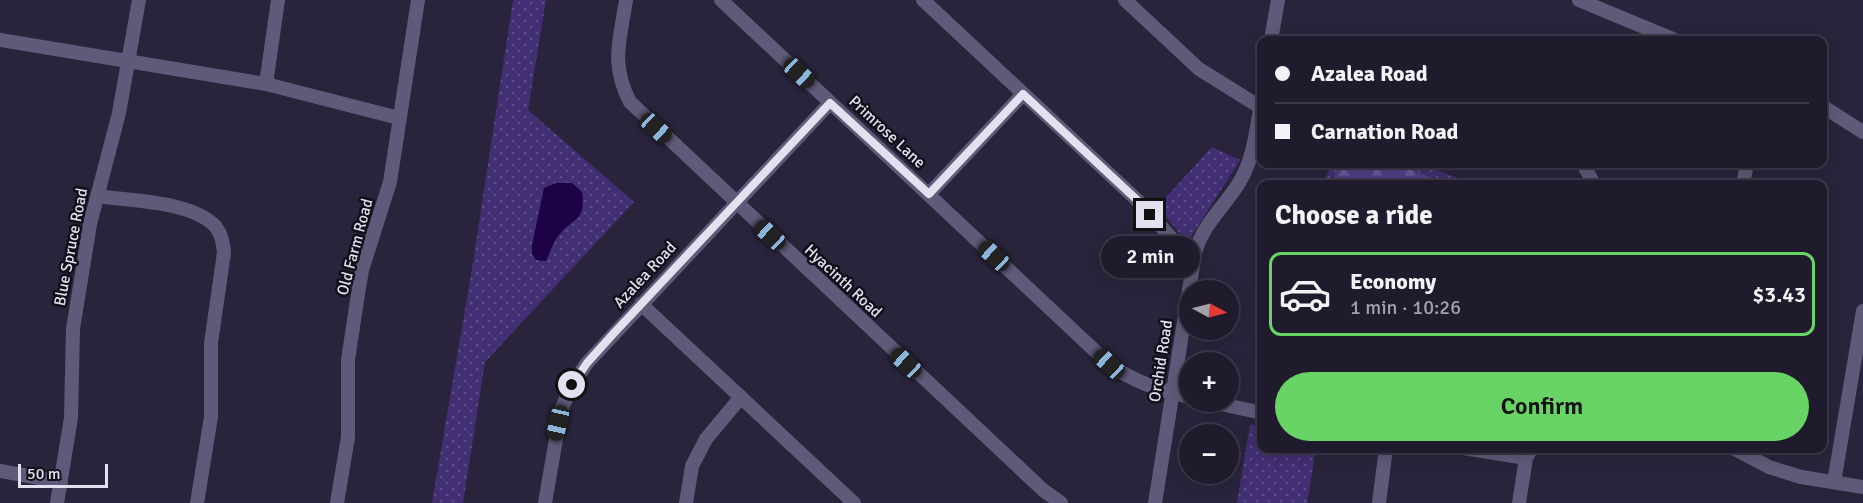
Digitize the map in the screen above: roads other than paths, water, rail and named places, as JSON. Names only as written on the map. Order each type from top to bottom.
[{"type":"street","name":"Blue Spruce Road","points":[[57,503],[71,417],[73,329],[90,224],[119,113],[139,0]]},
{"type":"street","points":[[266,84],[278,0]]},
{"type":"street","name":"Old Farm Road","points":[[337,503],[348,438],[348,360],[358,294],[390,182],[418,0]]},
{"type":"street","name":"Hyacinth Road","points":[[626,0],[618,67],[621,85],[630,102],[1043,490],[1061,503]]},
{"type":"street","name":"Primrose Lane","points":[[721,0],[1109,364],[1135,381],[1179,394]]},
{"type":"street","points":[[922,0],[1136,199],[1193,262]]},
{"type":"street","points":[[1125,0],[1199,69],[1257,100]]},
{"type":"street","points":[[1272,36],[1278,0]]},
{"type":"street","points":[[1579,0],[1665,36]]},
{"type":"street","points":[[0,40],[266,84],[399,118]]},
{"type":"street","points":[[929,194],[1023,94]]},
{"type":"street","name":"Azalea Road","points":[[545,503],[559,419],[572,385],[587,363],[830,103]]},
{"type":"street","points":[[1827,109],[1863,132]]},
{"type":"street","name":"Orchid Road","points":[[1155,503],[1193,262],[1200,237],[1216,211],[1237,187],[1246,169],[1254,147],[1257,128]]},
{"type":"street","points":[[97,196],[190,211],[200,215],[215,226],[220,233],[224,254],[211,343],[211,417],[197,503]]},
{"type":"street","points":[[641,304],[854,503]]},
{"type":"street","points":[[1834,482],[1862,327],[1863,310]]},
{"type":"street","points":[[686,503],[692,466],[706,439],[741,397]]},
{"type":"street","points":[[1239,408],[1257,412]]},
{"type":"street","points":[[1379,503],[1385,453]]},
{"type":"street","points":[[1519,503],[1529,453]]},
{"type":"street","points":[[1742,453],[1769,467],[1802,477],[1863,487]]},
{"type":"street","points":[[0,471],[61,482]]}]
